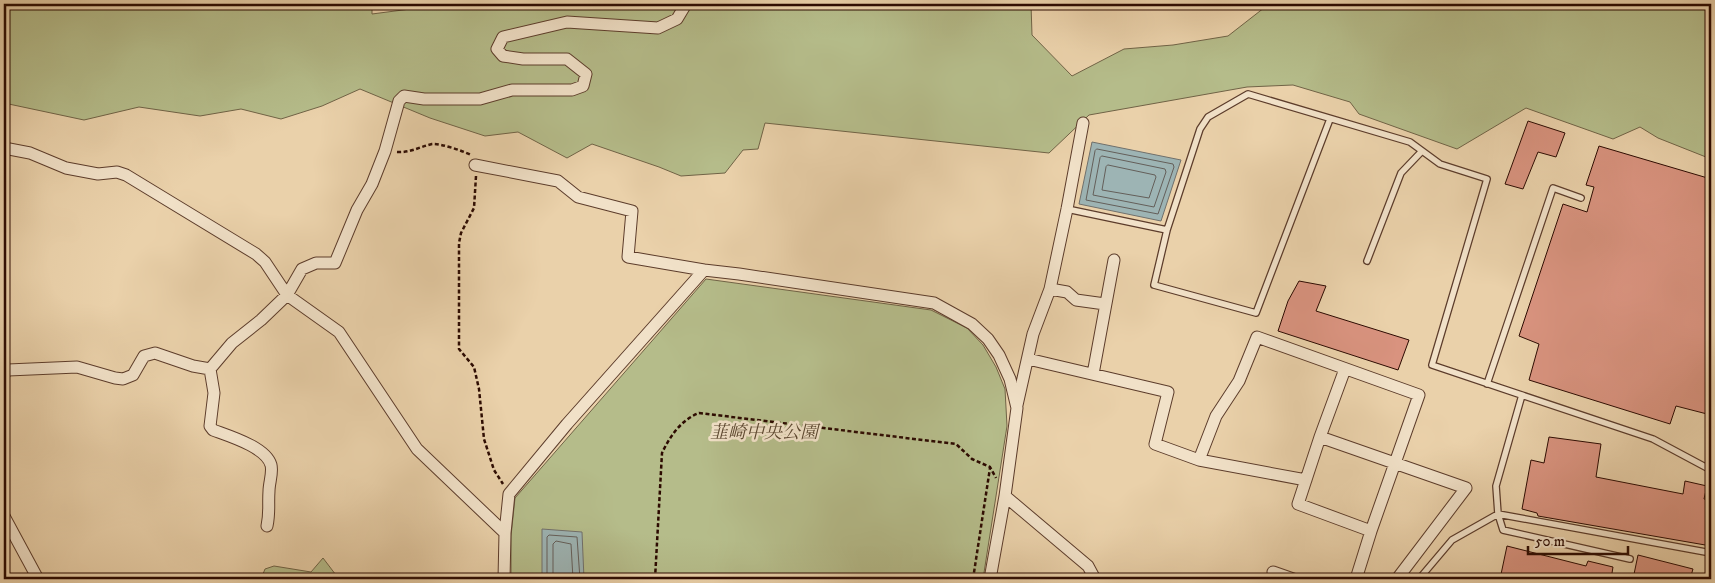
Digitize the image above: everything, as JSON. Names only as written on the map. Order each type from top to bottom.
[{"type":"street","points":[[267,526],[270,510],[269,492],[272,466],[269,459],[249,444],[213,430],[210,426],[214,393],[210,370],[232,343],[261,320],[287,295],[302,269],[316,263],[335,263],[357,210],[372,184],[385,151],[399,101],[404,96],[424,99],[480,99],[512,90],[572,90],[584,86],[586,74],[567,59],[522,59],[503,56],[497,50],[503,37],[567,22],[658,28],[677,19],[686,4]]},
{"type":"street","points":[[990,579],[1005,496],[1017,408],[1033,334],[1050,289],[1083,123]]},
{"type":"street","points":[[4,148],[30,152],[66,168],[98,174],[117,172],[126,175],[256,254],[265,262],[287,295],[339,332],[416,449],[505,533]]},
{"type":"street","points":[[475,165],[558,181],[578,198],[632,211],[628,257],[704,270],[934,303],[972,324],[988,339],[999,355],[1010,380],[1017,408]]},
{"type":"street","points":[[1093,374],[1114,260]]},
{"type":"street","points":[[686,267],[688,287]]},
{"type":"street","points":[[504,579],[505,533],[509,494],[567,424],[704,270]]},
{"type":"street","points":[[1050,289],[1067,292],[1076,300],[1106,304]]},
{"type":"street","points":[[1199,460],[1216,416],[1239,381],[1257,337],[1419,395],[1356,579]]},
{"type":"street","points":[[4,374],[8,370],[77,367],[123,379],[133,375],[144,356],[155,354],[210,370]]},
{"type":"street","points":[[1028,359],[1168,392],[1154,444],[1199,460],[1306,480]]},
{"type":"street","points":[[1345,369],[1298,504],[1372,531]]},
{"type":"street","points":[[1320,437],[1466,488],[1397,579]]},
{"type":"street","points":[[1005,496],[1088,566],[1094,579]]},
{"type":"street","points":[[4,516],[38,579]]},
{"type":"street","points":[[1273,572],[1293,579]]},
{"type":"lane","points":[[1330,119],[1256,313],[1154,285],[1167,230],[1200,129],[1208,117],[1248,94],[1410,142],[1440,164],[1487,179],[1432,365],[1652,439],[1711,470]]},
{"type":"lane","points":[[1367,260],[1401,173],[1422,151]]},
{"type":"lane","points":[[1487,384],[1553,188],[1580,198]]},
{"type":"lane","points":[[1067,209],[1167,230]]},
{"type":"lane","points":[[1522,395],[1496,486],[1498,514],[1503,530],[1630,559]]},
{"type":"lane","points":[[1419,579],[1452,540],[1498,514],[1711,553]]},
{"type":"path","points":[[385,151],[407,153],[434,144],[473,156],[477,170],[474,208],[462,232],[459,243],[459,349],[474,367],[479,389],[484,438],[494,470],[509,494]]},
{"type":"path","points":[[655,579],[662,453],[668,438],[688,418],[699,413],[956,444],[972,459],[990,467],[1005,496]]},
{"type":"path","points":[[973,579],[990,467]]},
{"type":"green space","points":[[4,4],[372,4],[372,14],[418,8],[420,4],[1031,4],[1032,35],[1072,76],[1124,49],[1173,45],[1228,36],[1269,4],[1357,6],[1360,4],[1711,4],[1711,159],[1658,138],[1640,127],[1613,139],[1526,108],[1457,149],[1359,114],[1350,102],[1293,85],[1247,87],[1089,115],[1049,153],[765,123],[758,149],[743,150],[725,173],[681,176],[592,144],[567,158],[518,132],[485,136],[430,118],[360,89],[322,106],[281,119],[241,109],[200,116],[139,107],[84,120],[4,103]]},
{"type":"green space","name":"韮崎中央公園","points":[[706,279],[931,310],[967,328],[983,345],[996,367],[1005,389],[1007,426],[983,579],[511,579],[511,536],[515,498]]},
{"type":"green space","points":[[323,558],[339,579],[261,579],[265,569],[274,566],[311,572]]},
{"type":"water","points":[[1092,142],[1181,160],[1161,221],[1079,204]]},
{"type":"water","points":[[542,529],[582,532],[584,579],[542,579]]},
{"type":"building","points":[[1528,121],[1565,133],[1556,157],[1538,152],[1523,189],[1505,184]]},
{"type":"building","points":[[1599,146],[1711,179],[1711,293],[1708,303],[1711,303],[1711,415],[1676,406],[1670,424],[1529,380],[1539,344],[1519,336],[1563,204],[1587,212],[1594,187],[1586,185]]},
{"type":"building","points":[[1299,281],[1326,286],[1316,311],[1409,340],[1398,370],[1278,331],[1288,301]]},
{"type":"building","points":[[1549,437],[1601,444],[1596,477],[1683,494],[1685,481],[1707,486],[1704,499],[1711,500],[1711,546],[1538,516],[1537,513],[1522,509],[1531,460],[1544,463]]},
{"type":"building","points":[[1507,546],[1586,566],[1588,561],[1613,567],[1611,579],[1500,579]]},
{"type":"building","points":[[1638,555],[1693,569],[1690,579],[1633,579]]}]
